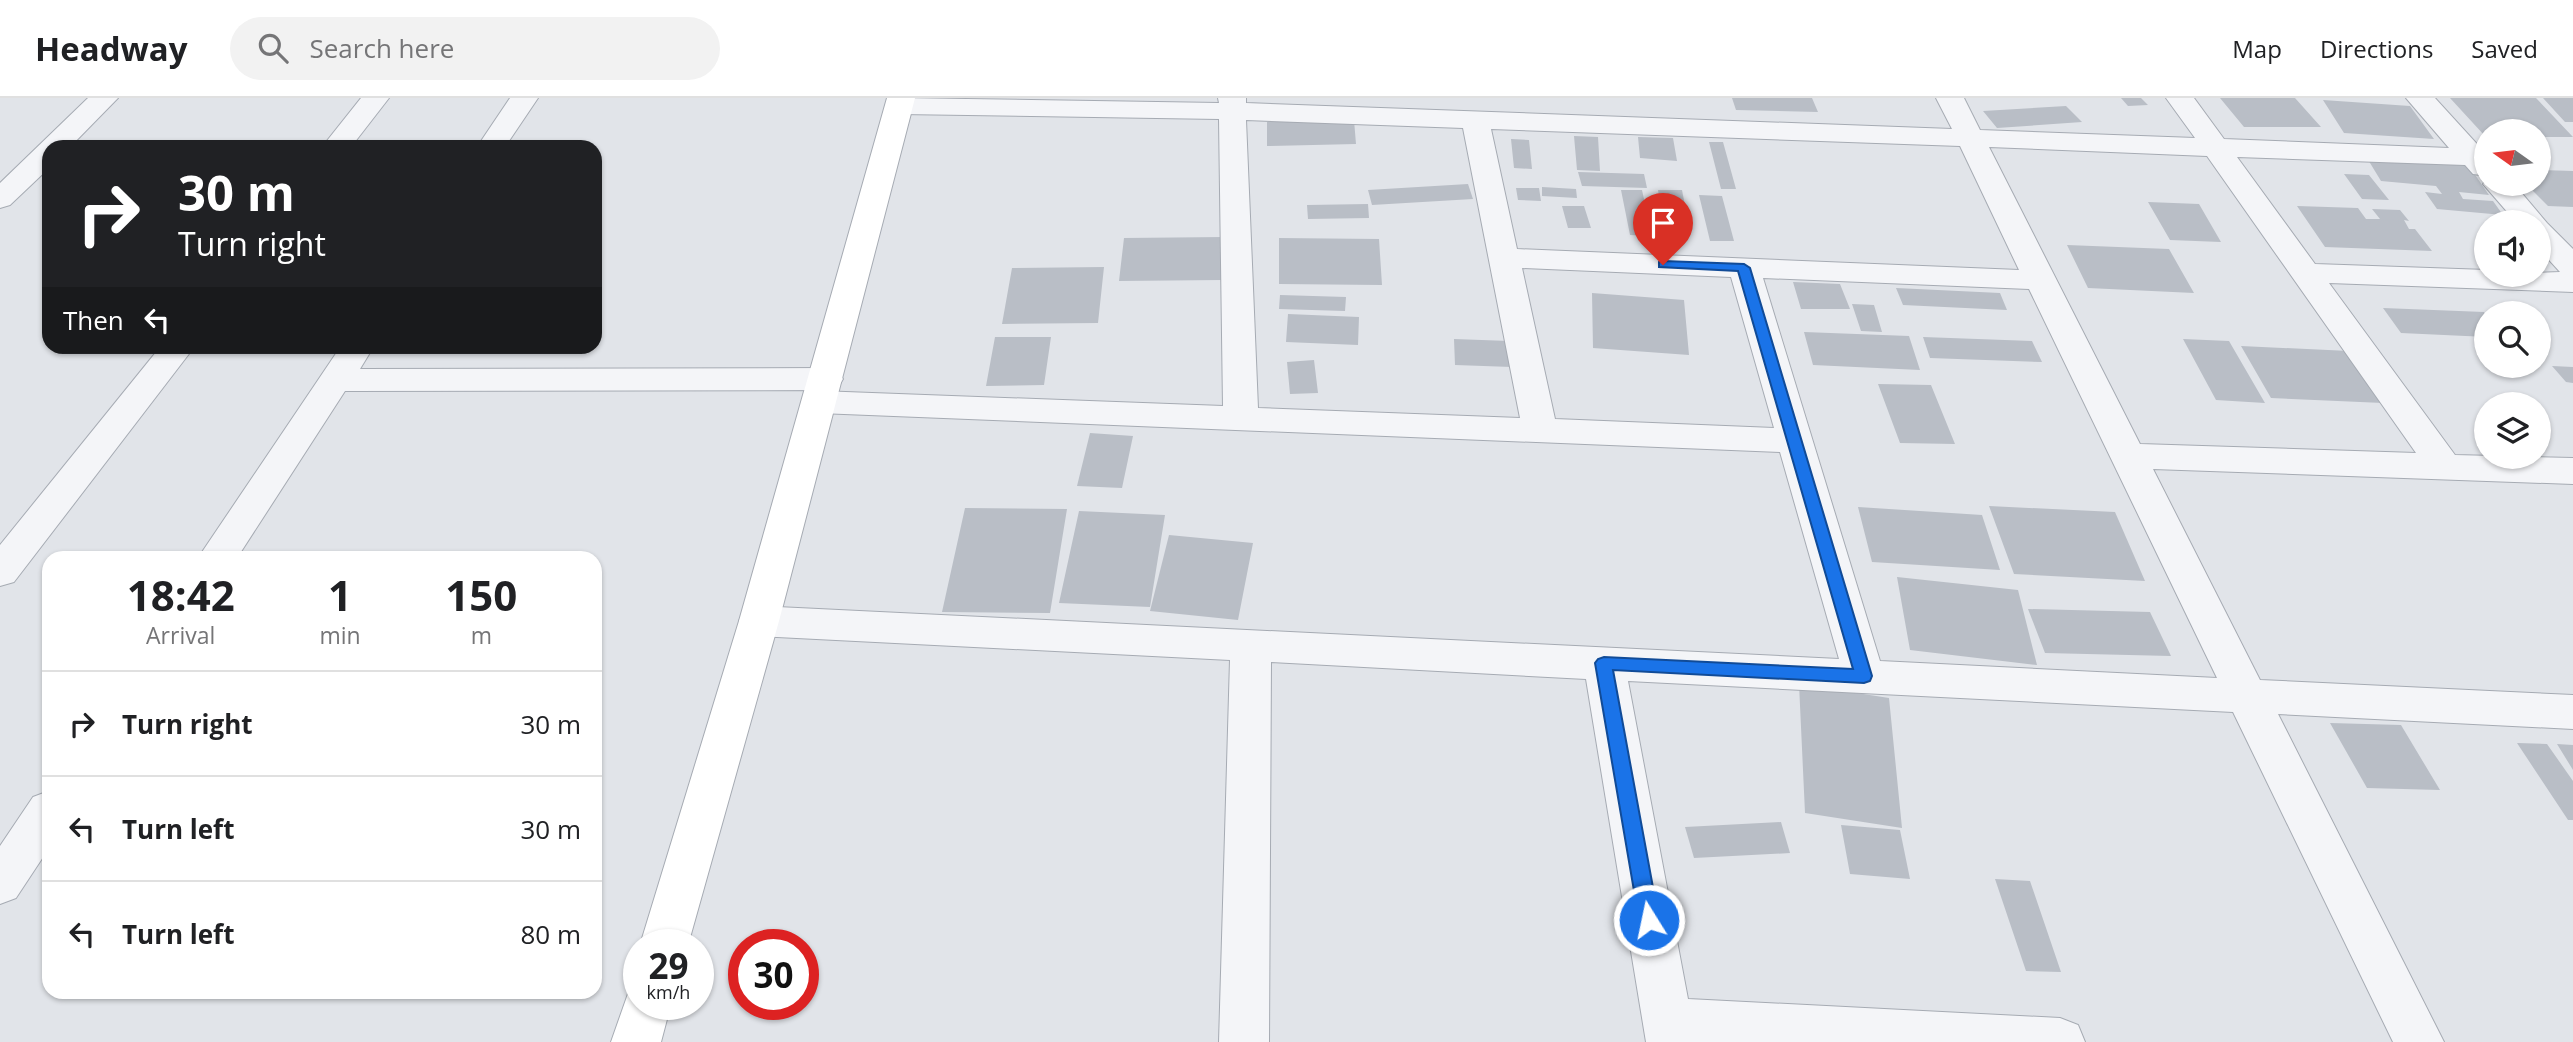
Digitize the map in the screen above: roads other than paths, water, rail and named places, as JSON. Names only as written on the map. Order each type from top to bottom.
[{"type":"main road","points":[[669,929],[759,621],[900,102]]},
{"type":"main road","points":[[636,1042],[642,1020]]},
{"type":"street","points":[[61,140],[104,98]]},
{"type":"street","points":[[342,140],[375,98]]},
{"type":"street","points":[[496,140],[524,98]]},
{"type":"street","points":[[1701,98],[1710,128]]},
{"type":"street","points":[[1950,98],[2418,1042]]},
{"type":"street","points":[[2180,98],[2444,466]]},
{"type":"street","points":[[2420,98],[2474,157]]},
{"type":"street","points":[[900,102],[1232,104],[1475,120],[2215,148],[2474,164]]},
{"type":"street","points":[[1232,104],[1241,419]]},
{"type":"street","points":[[1475,120],[1540,431]]},
{"type":"street","points":[[0,199],[42,159]]},
{"type":"street","points":[[2509,196],[2521,210]]},
{"type":"street","points":[[2551,243],[2573,267]]},
{"type":"street","points":[[1503,258],[2040,280]]},
{"type":"street","points":[[1744,268],[1864,676]]},
{"type":"street","points":[[2305,273],[2573,282]]},
{"type":"street","points":[[0,572],[172,354]]},
{"type":"street","points":[[222,551],[353,354]]},
{"type":"street","points":[[335,380],[823,390],[1241,419],[1795,441]]},
{"type":"street","points":[[2127,456],[2573,471]]},
{"type":"street","points":[[759,621],[2573,712]]},
{"type":"street","points":[[1244,1042],[1251,646]]},
{"type":"street","points":[[1604,663],[1669,1032],[2060,1042]]},
{"type":"street","points":[[6,866],[42,819]]}]
